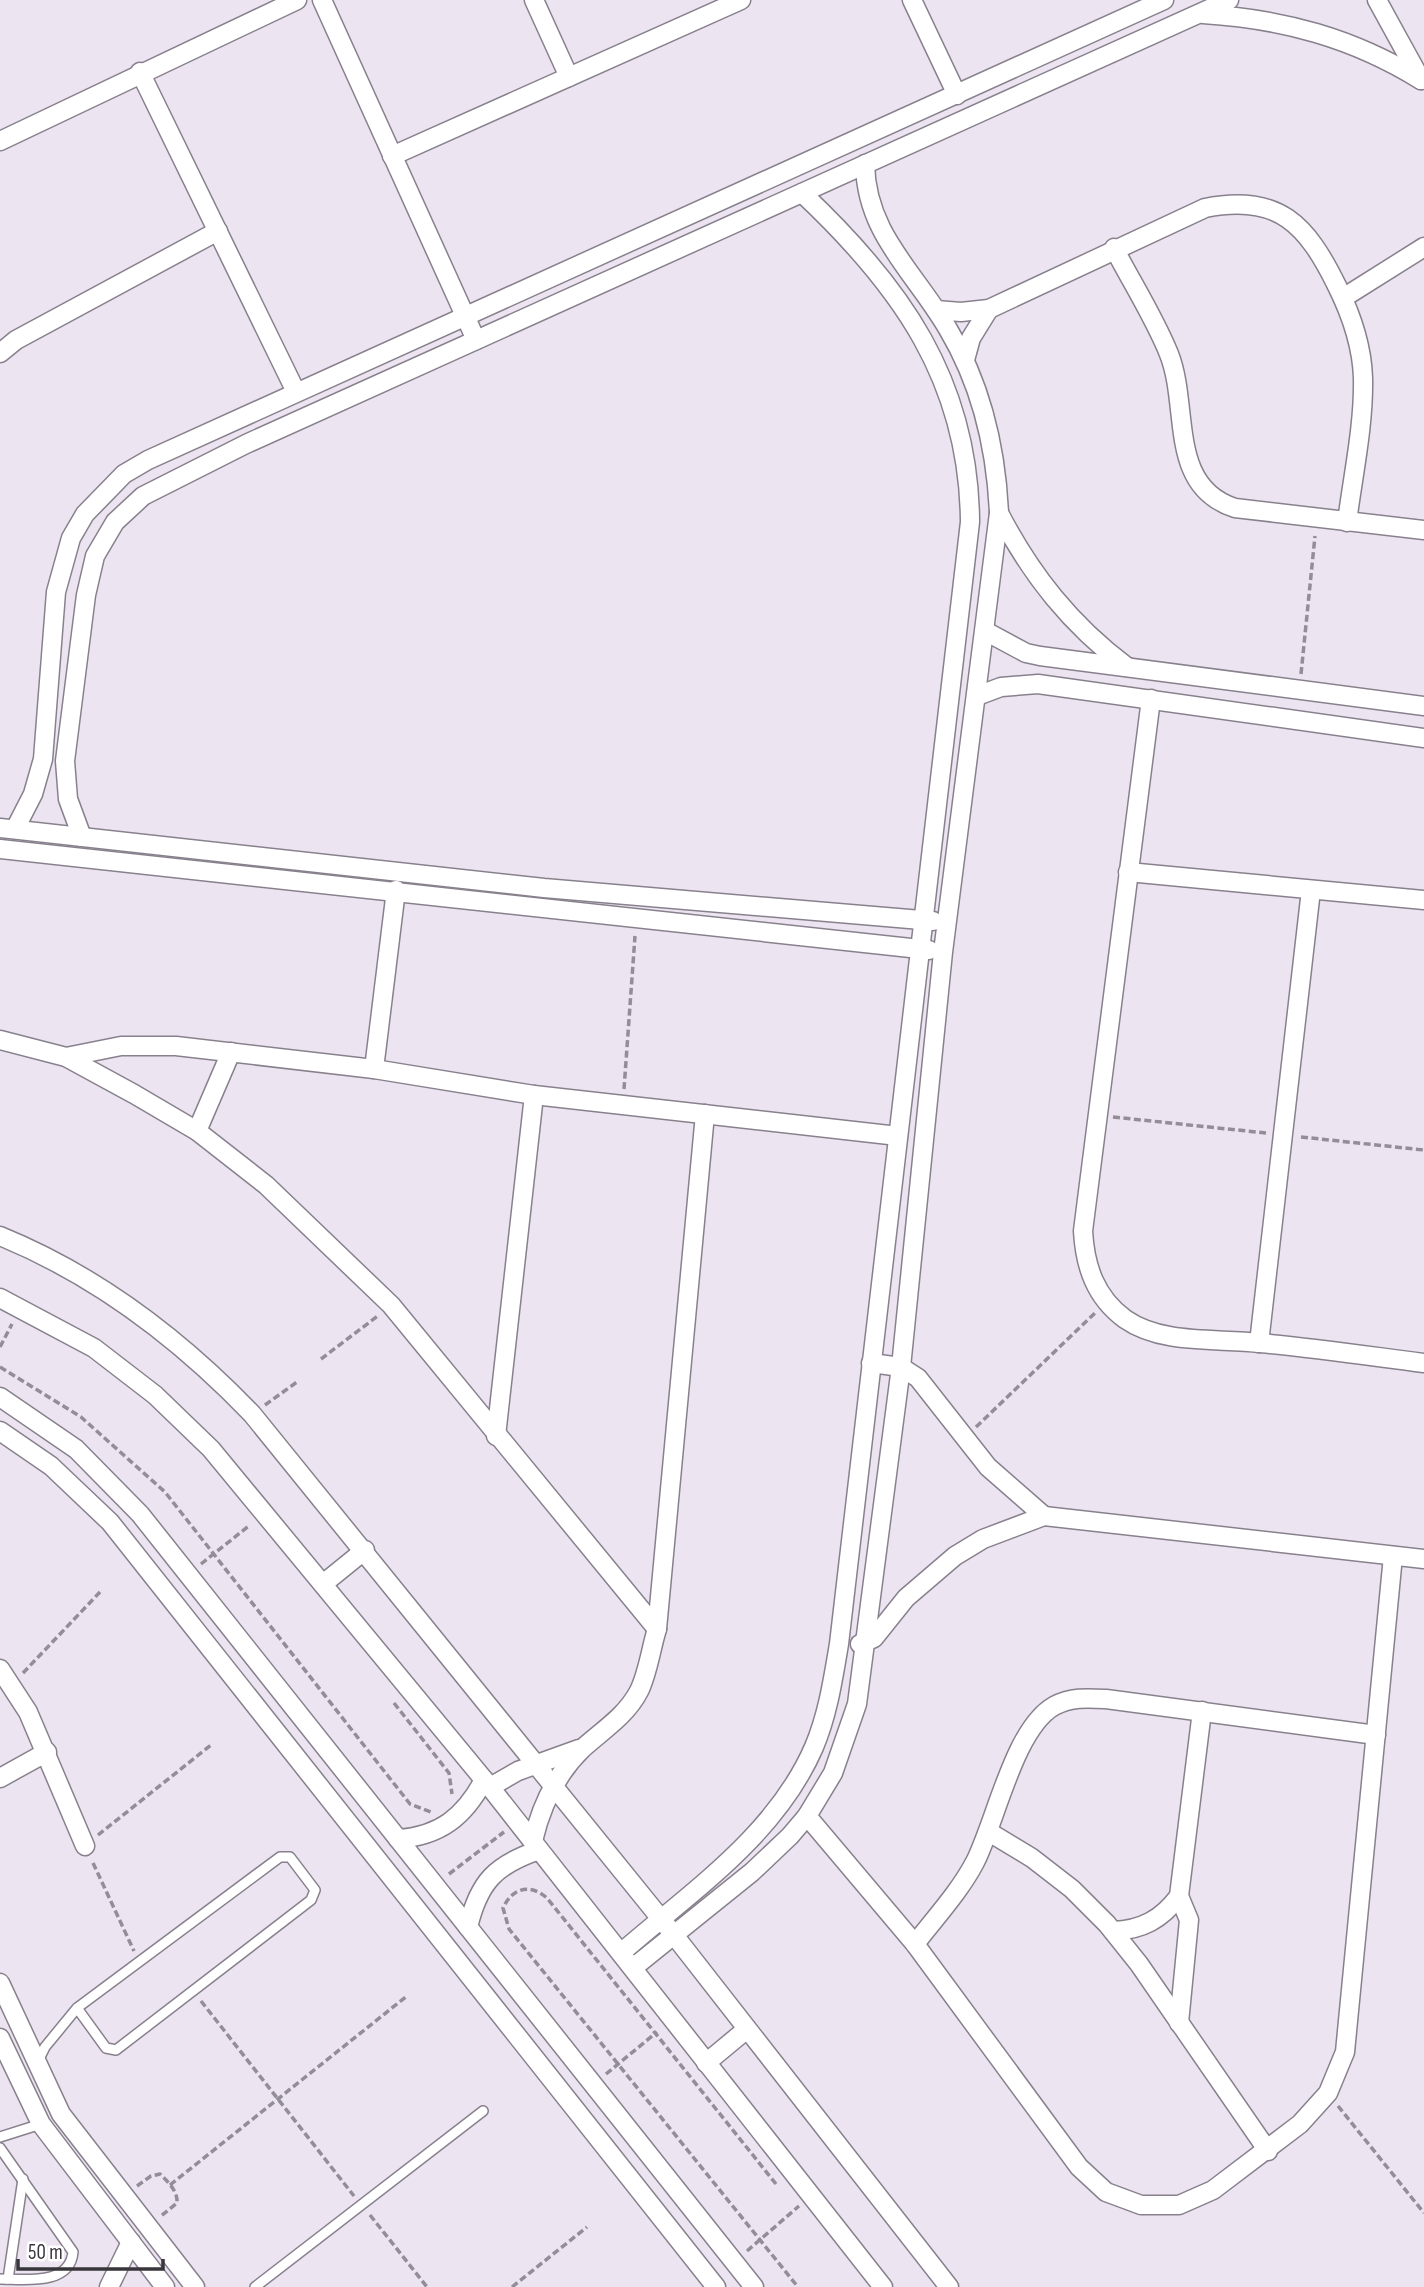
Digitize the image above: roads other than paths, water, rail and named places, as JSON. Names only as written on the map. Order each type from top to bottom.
[{"type":"street","points":[[0,141],[139,72],[297,0]]},
{"type":"street","points":[[322,0],[476,340]]},
{"type":"street","points":[[534,0],[569,77]]},
{"type":"street","points":[[392,156],[740,0]]},
{"type":"street","points":[[912,0],[957,95]]},
{"type":"street","points":[[947,923],[544,888],[7,829],[39,777],[56,592],[71,538],[85,514],[124,474],[148,460],[296,392],[1164,0]]},
{"type":"street","points":[[82,837],[68,799],[65,780],[67,744],[89,575],[104,538],[128,508],[159,485],[1229,0]]},
{"type":"street","points":[[1377,0],[1423,83]]},
{"type":"street","points":[[1198,13],[1261,19],[1317,32],[1371,52],[1423,83]]},
{"type":"street","points":[[139,72],[296,392]]},
{"type":"street","points":[[914,115],[923,138]]},
{"type":"street","points":[[634,1967],[772,1855],[807,1816],[833,1773],[851,1728],[862,1681],[901,1367],[943,952],[999,513],[989,428],[965,360],[936,310],[876,223],[867,197],[865,164]]},
{"type":"street","points":[[622,1952],[754,1837],[789,1794],[808,1759],[823,1722],[839,1644],[970,522],[964,445],[942,375],[910,316],[864,256],[802,192]]},
{"type":"street","points":[[936,310],[961,312],[989,309],[1114,248],[1205,208],[1240,204],[1258,207],[1284,217],[1306,233],[1318,247],[1343,298],[1358,337],[1363,380],[1347,522]]},
{"type":"street","points":[[0,353],[16,340],[218,231]]},
{"type":"street","points":[[1343,298],[1424,247]]},
{"type":"street","points":[[1114,248],[1169,355],[1180,395],[1187,462],[1201,486],[1221,503],[1235,508],[1424,530]]},
{"type":"street","points":[[965,360],[971,338],[989,309]]},
{"type":"street","points":[[999,513],[1014,543],[1053,599],[1100,647],[1127,667]]},
{"type":"street","points":[[985,631],[1026,653],[1424,706]]},
{"type":"street","points":[[1105,693],[1107,665]]},
{"type":"street","points":[[976,696],[1019,684],[1151,699],[1424,738]]},
{"type":"street","points":[[1151,699],[1083,1231],[1088,1269],[1106,1302],[1125,1319],[1148,1331],[1172,1336],[1259,1343],[1424,1363]]},
{"type":"street","points":[[44,741],[67,744]]},
{"type":"street","points":[[0,849],[396,890],[943,952]]},
{"type":"street","points":[[1128,873],[1424,900]]},
{"type":"street","points":[[374,1069],[396,890]]},
{"type":"street","points":[[1259,1343],[1311,890]]},
{"type":"street","points":[[0,1040],[66,1057],[197,1130],[266,1185],[391,1305],[657,1629]]},
{"type":"street","points":[[66,1057],[94,1049],[149,1045],[231,1052],[374,1069],[534,1095],[898,1136]]},
{"type":"street","points":[[197,1130],[231,1052]]},
{"type":"street","points":[[496,1436],[534,1095]]},
{"type":"street","points":[[468,1927],[475,1900],[490,1876],[512,1859],[536,1846],[553,1786],[586,1746],[624,1713],[639,1690],[657,1629],[705,1114]]},
{"type":"street","points":[[0,1236],[54,1261],[126,1304],[193,1355],[253,1414],[365,1550],[535,1766],[661,1918],[949,2287]]},
{"type":"street","points":[[0,1298],[16,1314],[94,1348],[155,1395],[211,1449],[487,1783],[883,2287]]},
{"type":"street","points":[[871,1363],[901,1367],[926,1386],[963,1439],[988,1467],[1044,1516]]},
{"type":"street","points":[[0,1398],[57,1435],[110,1480],[188,1574],[754,2287]]},
{"type":"street","points":[[0,1431],[51,1466],[110,1522],[716,2287]]},
{"type":"street","points":[[839,1644],[865,1643],[881,1632],[906,1598],[955,1556],[993,1535],[1044,1516],[1424,1559]]},
{"type":"street","points":[[323,1584],[365,1550]]},
{"type":"street","points":[[807,1816],[915,1944],[1079,2167],[1106,2192],[1141,2205],[1179,2205],[1213,2190],[1268,2151],[1300,2124],[1328,2094],[1345,2052],[1393,1556]]},
{"type":"street","points":[[0,1669],[12,1684],[47,1752],[85,1846]]},
{"type":"street","points":[[915,1944],[975,1864],[1020,1750],[1033,1727],[1052,1707],[1078,1697],[1376,1735]]},
{"type":"street","points":[[1179,2023],[1189,1920],[1179,1896],[1202,1711]]},
{"type":"street","points":[[398,1839],[423,1837],[436,1832],[464,1810],[487,1783],[586,1746]]},
{"type":"street","points":[[0,1778],[47,1752]]},
{"type":"street","points":[[989,1832],[1032,1858],[1072,1889],[1113,1931],[1268,2151]]},
{"type":"street","points":[[1113,1931],[1150,1923],[1179,1896]]},
{"type":"street","points":[[0,1983],[61,2114],[195,2287]]},
{"type":"street","points":[[706,2063],[747,2029]]},
{"type":"street","points":[[0,2038],[41,2124],[165,2287]]},
{"type":"street","points":[[109,2287],[131,2242]]},
{"type":"lane","points":[[38,2063],[45,2047],[76,2008],[280,1857],[290,1857],[314,1890],[314,1897],[113,2051],[106,2048],[76,2008]]},
{"type":"lane","points":[[255,2287],[484,2111]]},
{"type":"lane","points":[[0,2137],[41,2124]]},
{"type":"lane","points":[[0,2148],[23,2179],[69,2244],[73,2252],[72,2262],[48,2278],[4,2279],[23,2179]]}]
